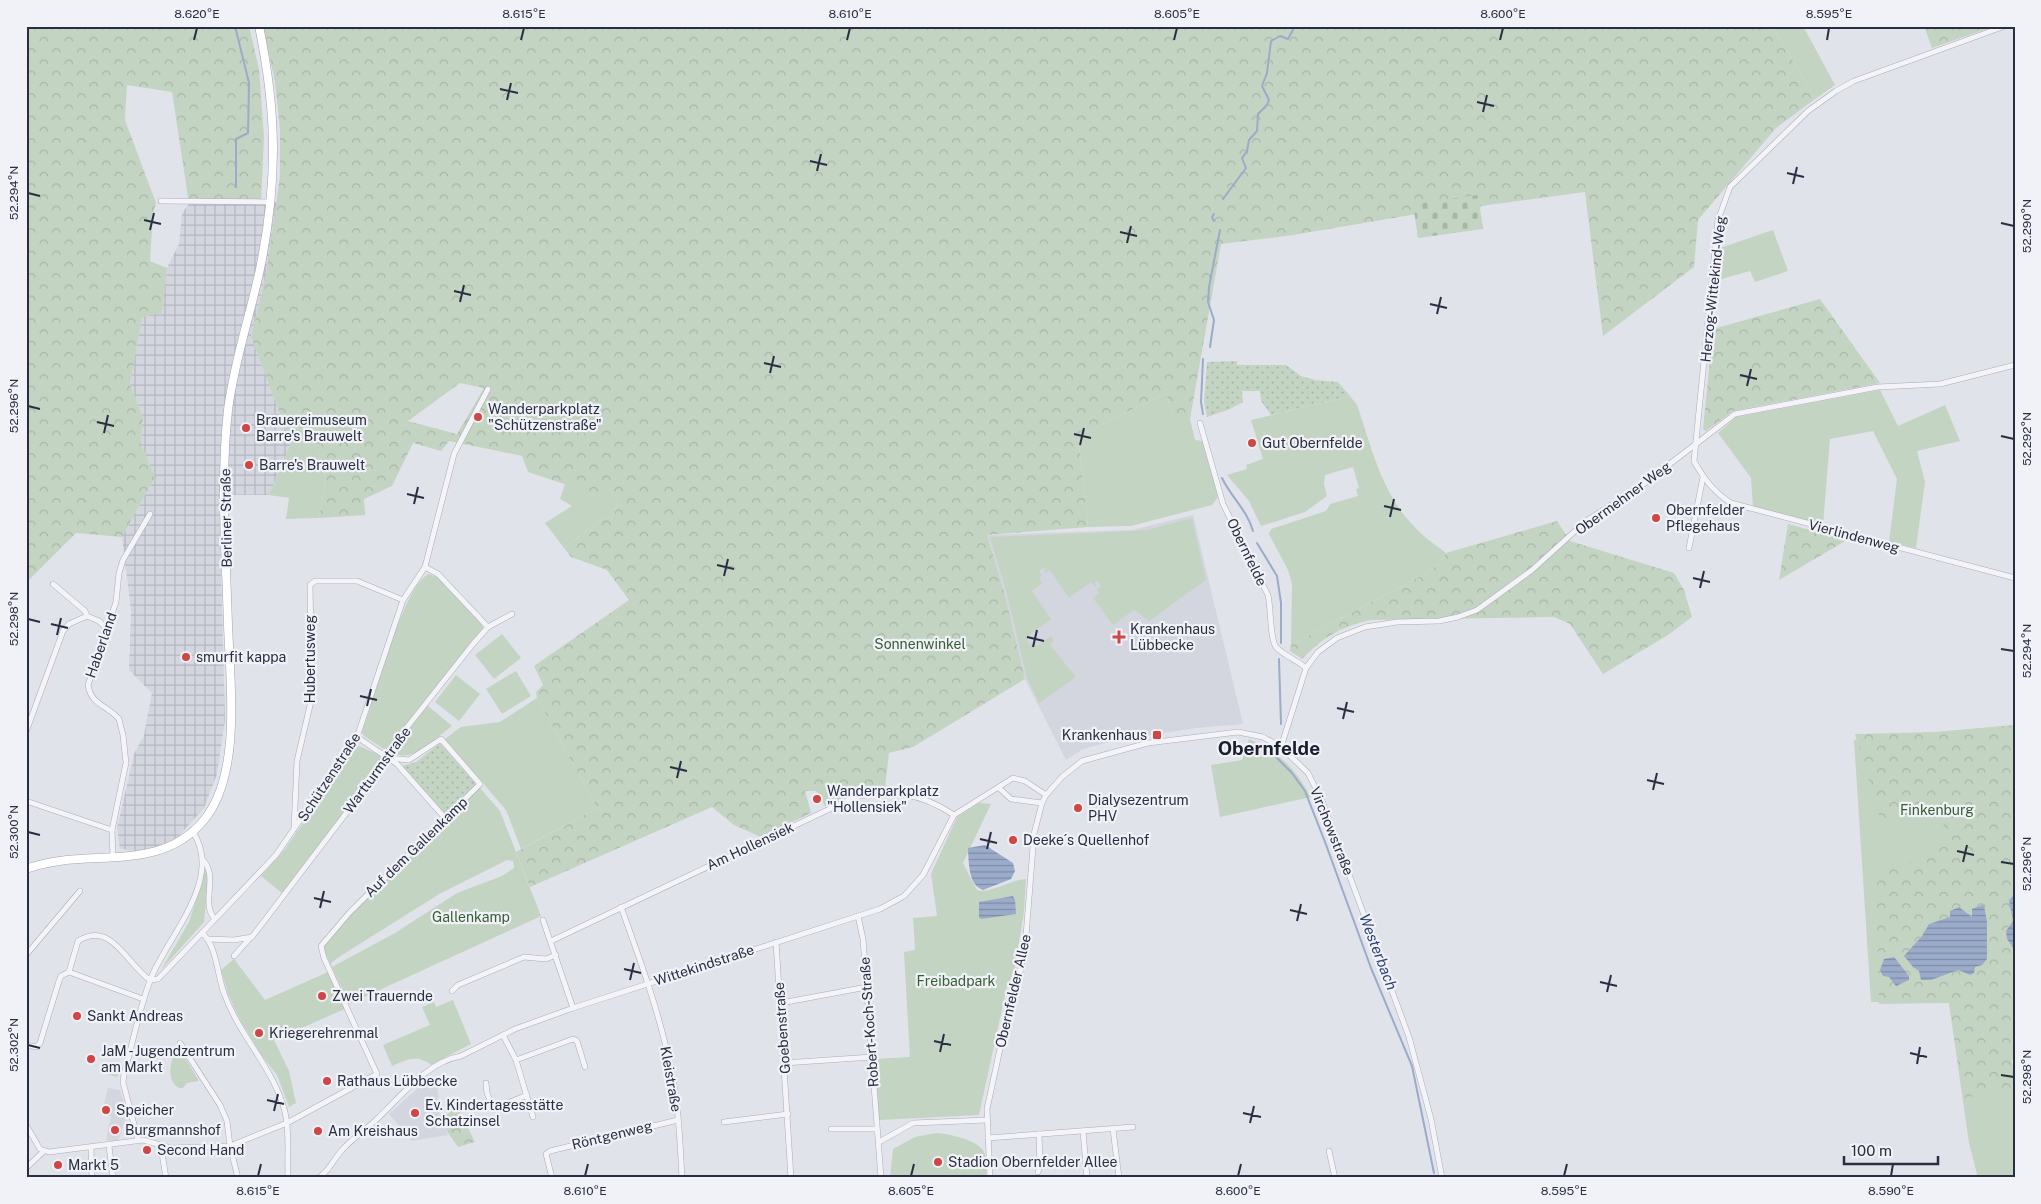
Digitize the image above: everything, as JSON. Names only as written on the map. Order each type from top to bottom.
[{"type":"main road","name":"Berliner Straße","points":[[26,869],[65,861],[113,858],[157,852],[178,843],[193,832],[205,819],[216,800],[223,779],[230,717],[224,478],[226,437],[232,388],[260,270],[272,202],[274,163],[272,106],[258,26]]},
{"type":"street","name":"Herzog-Wittekind-Weg","points":[[1694,446],[1718,220],[1730,187],[1801,118],[1836,91],[1854,82],[2005,26]]},
{"type":"street","points":[[161,201],[272,202]]},
{"type":"street","name":"Obermehner Weg","points":[[1281,747],[1306,668],[1318,652],[1338,638],[1365,628],[1397,622],[1440,621],[1477,610],[1532,570],[1586,521],[1641,486],[1735,414],[1878,387],[1940,384],[2015,366]]},
{"type":"street","name":"Schützenstraße","points":[[150,980],[158,979],[262,870],[294,829],[357,737],[403,600],[425,567],[454,454],[488,389]]},
{"type":"street","name":"Obernfelde","points":[[1200,423],[1223,504],[1268,595],[1272,608],[1274,643],[1278,649],[1306,668]]},
{"type":"street","name":"Vierlindenweg","points":[[1694,446],[1694,462],[1703,478],[1718,494],[1731,503],[2015,578]]},
{"type":"street","points":[[1689,548],[1703,478]]},
{"type":"street","name":"Haberland","points":[[113,858],[112,830],[126,763],[122,727],[114,714],[94,701],[89,694],[88,685],[116,602],[119,574],[123,560],[150,514]]},
{"type":"street","points":[[425,567],[438,574],[488,627]]},
{"type":"street","name":"Hubertusweg","points":[[294,829],[297,761],[312,697],[310,584],[315,581],[357,582],[403,600]]},
{"type":"street","points":[[53,584],[85,611],[88,616],[99,621],[106,628]]},
{"type":"street","name":"Wartturmstraße","points":[[234,956],[252,937],[376,774],[387,756],[488,627],[512,614]]},
{"type":"street","points":[[26,732],[59,637],[69,624],[88,616]]},
{"type":"street","name":"Virchowstraße","points":[[1042,803],[1046,795],[1062,777],[1082,761],[1148,743],[1238,732],[1263,737],[1281,747],[1308,773],[1322,801],[1409,1037],[1432,1119],[1442,1178]]},
{"type":"street","points":[[357,737],[397,764],[445,818]]},
{"type":"street","name":"Auf dem Gallenkamp","points":[[287,1124],[377,1074],[324,958],[321,946],[350,912],[480,784],[441,739],[409,760],[387,756]]},
{"type":"street","points":[[954,815],[1009,780],[1017,778],[1026,781],[1046,795]]},
{"type":"street","points":[[999,788],[1011,799],[1042,803]]},
{"type":"street","name":"Am Hollensiek","points":[[551,941],[855,797],[880,792],[902,793],[925,799],[954,815]]},
{"type":"street","points":[[26,801],[112,830]]},
{"type":"street","name":"Obernfelder Allee","points":[[990,1178],[987,1120],[989,1094],[1023,955],[1034,834],[1042,803]]},
{"type":"street","name":"Wittekindstraße","points":[[318,1178],[323,1175],[343,1148],[433,1068],[504,1035],[573,1008],[891,904],[914,886],[930,864],[954,815]]},
{"type":"street","points":[[138,1140],[123,1082],[143,999],[150,980],[190,909],[203,860],[201,845],[193,832]]},
{"type":"street","points":[[203,860],[211,872],[210,912],[215,919]]},
{"type":"street","points":[[26,955],[80,891]]},
{"type":"street","name":"Kleistraße","points":[[621,907],[648,983],[670,1067],[678,1120],[682,1178]]},
{"type":"street","name":"Robert-Koch-Straße","points":[[858,916],[867,987],[881,1178]]},
{"type":"street","points":[[543,920],[573,1008]]},
{"type":"street","points":[[202,933],[208,939],[226,998],[236,1020],[276,1087],[287,1124],[288,1178]]},
{"type":"street","points":[[26,1045],[37,1047],[40,1043],[59,981],[62,976],[69,972],[78,941],[95,934],[104,936],[131,959],[150,980]]},
{"type":"street","points":[[208,939],[234,940],[252,937]]},
{"type":"street","name":"Goebenstraße","points":[[776,942],[791,1178]]},
{"type":"street","points":[[452,991],[458,985],[524,957],[546,959],[556,955]]},
{"type":"street","points":[[69,972],[143,999]]},
{"type":"street","points":[[781,1003],[867,987]]},
{"type":"street","points":[[504,1035],[516,1060],[533,1117]]},
{"type":"street","points":[[516,1060],[572,1039],[577,1041],[585,1067]]},
{"type":"street","points":[[180,1043],[220,1105],[227,1121],[230,1146],[238,1178]]},
{"type":"street","points":[[784,1063],[872,1057]]},
{"type":"street","points":[[486,1083],[487,1093],[492,1105],[498,1107],[527,1095]]},
{"type":"street","points":[[724,1122],[788,1114]]},
{"type":"street","name":"Röntgenweg","points":[[552,1178],[546,1154],[590,1140],[678,1120]]},
{"type":"street","points":[[879,1142],[913,1123],[987,1120]]},
{"type":"street","points":[[26,1168],[44,1151],[109,1146],[138,1140],[149,1141],[161,1146],[230,1146],[287,1124]]},
{"type":"street","points":[[26,1125],[40,1148],[44,1151]]},
{"type":"street","points":[[988,1138],[1133,1127]]},
{"type":"street","points":[[831,1129],[876,1129]]},
{"type":"street","points":[[1113,1129],[1118,1178]]},
{"type":"street","points":[[1083,1131],[1087,1178]]},
{"type":"street","points":[[1038,1134],[1040,1166],[1038,1172]]},
{"type":"street","points":[[109,1146],[113,1178]]},
{"type":"street","points":[[161,1146],[166,1178]]},
{"type":"street","points":[[91,1148],[92,1178]]},
{"type":"street","points":[[1329,1151],[1336,1178]]},
{"type":"shaded area","points":[[278,202],[266,275],[251,337],[291,443],[269,495],[230,495],[219,491],[225,720],[217,774],[204,808],[178,837],[159,846],[136,851],[120,849],[117,828],[134,754],[144,735],[152,693],[129,670],[131,610],[122,537],[155,477],[141,444],[143,417],[130,384],[142,316],[162,313],[167,268],[179,244],[182,213],[189,204]]},
{"type":"shaded area","name":"Krankenhaus Lübbecke","points":[[1193,515],[1243,724],[1196,728],[1117,740],[1083,749],[1066,760],[1025,679],[1005,595],[987,535],[1132,530]]},
{"type":"shaded area","name":"Ev. Kindertagesstätte Schatzinsel","points":[[424,1083],[434,1085],[438,1089],[439,1111],[448,1135],[412,1141],[389,1114]]},
{"type":"shaded area","points":[[108,1088],[120,1090],[127,1114],[118,1142],[106,1140],[111,1116],[108,1116],[109,1105],[104,1104]]},
{"type":"green space","points":[[26,26],[249,26],[259,69],[264,137],[261,203],[189,204],[172,92],[127,85],[125,120],[156,203],[153,214],[150,261],[167,268],[162,313],[142,317],[130,384],[143,417],[141,444],[155,477],[122,537],[76,533],[26,583]]},
{"type":"green space","name":"Sonnenwinkel","points":[[263,26],[1773,26],[1815,99],[1776,128],[1698,220],[1694,267],[1603,336],[1585,192],[1481,206],[1472,223],[1423,213],[1293,235],[1221,244],[1190,419],[1173,419],[1166,393],[1078,436],[1088,527],[987,535],[1005,595],[1025,679],[913,747],[889,753],[885,788],[860,791],[825,806],[816,791],[805,791],[811,813],[761,837],[734,825],[712,807],[530,887],[516,852],[597,808],[537,698],[536,692],[543,685],[534,666],[629,600],[607,570],[571,557],[564,548],[602,519],[614,515],[618,502],[528,472],[522,456],[449,441],[441,451],[413,443],[392,486],[364,499],[365,515],[319,518],[326,479],[314,438],[291,443],[251,337],[266,275],[280,176],[280,129],[275,82]],"holes":[[[460,383],[484,388],[457,434],[408,421]]]},
{"type":"green space","points":[[1773,26],[1803,26],[1835,85],[1815,99]]},
{"type":"green space","points":[[1924,26],[1995,26],[1932,48]]},
{"type":"green space","points":[[1478,195],[1483,229],[1418,238],[1413,204]]},
{"type":"green space","points":[[1773,230],[1788,271],[1755,282],[1750,271],[1718,280],[1717,249]]},
{"type":"green space","points":[[1820,299],[1880,383],[1733,411],[1706,431],[1703,429],[1713,329]]},
{"type":"green space","points":[[1237,361],[1237,365],[1286,365],[1301,376],[1315,380],[1338,382],[1350,396],[1271,415],[1261,401],[1260,391],[1242,391],[1243,402],[1207,417],[1204,402],[1207,362]]},
{"type":"green space","points":[[1880,390],[1898,426],[1945,405],[1960,441],[1917,451],[1925,482],[1916,548],[1889,542],[1897,479],[1873,431],[1830,439],[1823,525],[1753,507],[1751,478],[1718,433],[1736,417]]},
{"type":"green space","points":[[1166,393],[1173,419],[1190,419],[1195,440],[1203,441],[1218,497],[1212,505],[1131,526],[1088,527],[1078,436]]},
{"type":"green space","points":[[1350,396],[1357,405],[1378,467],[1392,497],[1415,527],[1446,553],[1440,563],[1425,574],[1291,645],[1292,584],[1288,570],[1269,534],[1271,529],[1326,511],[1330,504],[1358,496],[1356,489],[1359,488],[1353,467],[1325,475],[1324,484],[1327,496],[1305,512],[1261,526],[1249,501],[1227,475],[1247,469],[1246,465],[1263,459],[1251,420]]},
{"type":"green space","points":[[314,438],[326,479],[319,518],[286,519],[289,498],[269,495],[291,443]]},
{"type":"green space","points":[[565,484],[618,502],[614,515],[602,519],[564,548],[545,523],[572,506],[560,499]]},
{"type":"green space","points":[[1192,518],[1206,580],[1149,621],[1134,610],[1113,625],[1093,598],[1099,593],[1097,589],[1101,587],[1098,581],[1095,582],[1096,587],[1091,582],[1069,598],[1050,570],[1044,574],[1045,567],[1039,571],[1042,575],[1039,578],[1042,583],[1032,591],[1051,619],[1029,635],[1033,640],[1029,638],[1027,640],[1030,645],[1035,642],[1037,646],[1051,636],[1054,641],[1050,645],[1076,677],[1039,703],[1027,678],[1007,594],[990,537],[1147,530]]},
{"type":"green space","points":[[1557,521],[1570,541],[1674,573],[1684,590],[1692,617],[1668,635],[1603,674],[1570,624],[1554,617],[1370,620],[1333,634],[1318,644],[1302,659],[1290,651],[1291,645],[1425,574],[1440,563],[1446,553]]},
{"type":"green space","points":[[1788,524],[1847,540],[1779,580]]},
{"type":"green space","points":[[429,574],[439,578],[482,625],[483,629],[390,746],[384,749],[364,736],[362,732],[400,620],[419,582]]},
{"type":"green space","points":[[502,634],[521,658],[494,679],[475,655]]},
{"type":"green space","points":[[516,671],[531,696],[502,714],[486,689]]},
{"type":"green space","points":[[456,675],[480,694],[459,721],[435,702]]},
{"type":"green space","points":[[537,698],[597,808],[521,849],[506,810],[445,739],[461,727],[500,722]]},
{"type":"green space","points":[[427,705],[452,726],[423,749],[414,753],[398,755],[391,751]]},
{"type":"green space","name":"Finkenburg","points":[[2015,725],[2015,1059],[2011,1060],[2015,1073],[2015,1178],[1978,1178],[1969,1143],[1949,1003],[1871,1002],[1854,740]]},
{"type":"green space","name":"Finkenburg","points":[[2015,725],[2015,896],[2009,900],[2013,921],[2007,928],[2015,948],[2015,1059],[2011,1060],[2015,1073],[2015,1089],[1963,1098],[1949,1003],[1879,1004],[1875,871],[1928,857],[1944,844],[1949,833],[1940,820],[1924,817],[1881,822],[1855,734],[1935,732]],"holes":[[[1966,913],[1968,916],[1987,921],[1987,959],[1982,965],[1975,967],[1970,975],[1958,970],[1920,978],[1919,971],[1909,962],[1914,946],[1929,924]]]},
{"type":"green space","points":[[1249,739],[1270,750],[1285,762],[1311,797],[1220,817],[1211,765],[1242,760]]},
{"type":"green space","points":[[440,743],[476,784],[444,814],[402,766],[416,762]]},
{"type":"green space","points":[[359,746],[380,755],[379,766],[282,893],[261,876],[285,849],[355,748]]},
{"type":"green space","name":"Gallenkamp","points":[[479,787],[500,811],[541,916],[349,1004],[323,948],[346,920]],"holes":[[[507,860],[513,861],[514,868],[502,876],[457,893],[395,933],[332,967],[331,963],[339,957],[441,893]]]},
{"type":"green space","name":"Freibadpark","points":[[979,803],[991,804],[963,863],[977,890],[993,889],[1014,881],[1026,879],[1024,912],[1014,972],[1007,986],[979,1115],[879,1120],[875,1059],[910,1057],[904,952],[915,950],[913,918],[937,916],[931,874],[957,817]]},
{"type":"green space","points":[[206,868],[209,873],[204,922],[161,970],[189,922]]},
{"type":"green space","points":[[234,959],[265,1000],[328,972],[347,1008],[274,1040],[289,1071],[296,1103],[289,1107],[277,1075],[262,1056],[240,1020],[228,994],[221,970]]},
{"type":"green space","points":[[453,1000],[471,1044],[431,1065],[421,1060],[412,1059],[392,1066],[383,1045],[430,1025],[422,1007],[434,1002],[436,1007]]},
{"type":"green space","points":[[176,1050],[184,1056],[199,1081],[187,1083],[183,1088],[175,1085],[171,1076],[170,1070]]},
{"type":"green space","points":[[109,1061],[122,1064],[117,1077],[103,1073],[106,1071]]},
{"type":"green space","points":[[455,1102],[475,1142],[458,1147],[448,1133],[442,1118],[453,1110],[452,1104]]},
{"type":"green space","name":"Stadion Obernfelder Allee","points":[[936,1133],[971,1141],[982,1149],[986,1160],[986,1178],[890,1178],[893,1149],[915,1137]]},
{"type":"water","points":[[985,845],[1013,863],[1015,871],[1011,879],[983,890],[974,883],[972,878],[969,867],[968,848]]},
{"type":"water","points":[[2014,895],[2014,949],[2007,939],[2006,931],[2013,921],[2009,900]]},
{"type":"water","points":[[1013,896],[1016,914],[981,919],[979,917],[979,902]]},
{"type":"water","points":[[1984,906],[1987,921],[1987,959],[1982,965],[1975,967],[1974,973],[1970,975],[1958,970],[1931,980],[1921,980],[1919,971],[1904,956],[1922,936],[1929,924],[1950,917],[1950,911],[1959,907],[1972,917],[1972,909]]},
{"type":"water","points":[[1894,957],[1909,976],[1909,980],[1896,986],[1889,977],[1883,976],[1880,970],[1884,959]]},
{"type":"waterway","points":[[235,26],[249,83],[248,133],[236,139],[236,187]]},
{"type":"waterway","name":"Westerbach","points":[[1223,199],[1246,168],[1242,158],[1247,151],[1249,140],[1257,131],[1258,114],[1267,105],[1269,100],[1262,86],[1267,73],[1271,41],[1280,36],[1288,39],[1295,26]]},
{"type":"waterway","name":"Westerbach","points":[[1214,214],[1212,217],[1214,221]]},
{"type":"waterway","name":"Westerbach","points":[[1210,347],[1214,320],[1208,302],[1209,287],[1220,230]]},
{"type":"waterway","name":"Westerbach","points":[[1203,359],[1201,402],[1203,414]]},
{"type":"waterway","name":"Westerbach","points":[[1222,478],[1243,510],[1253,531]]},
{"type":"waterway","name":"Westerbach","points":[[1257,543],[1277,576],[1281,603],[1281,643]]},
{"type":"waterway","name":"Westerbach","points":[[1279,659],[1281,724]]},
{"type":"waterway","name":"Westerbach","points":[[1270,751],[1292,773],[1305,791],[1325,842],[1371,968],[1412,1066],[1434,1173]]},
{"type":"place","name":"Wanderparkplatz \"Schützenstraße\"","points":[[478,417]]},
{"type":"place","name":"Brauereimuseum Barre's Brauwelt","points":[[246,428]]},
{"type":"place","name":"Gut Obernfelde","points":[[1252,443]]},
{"type":"place","name":"Barre's Brauwelt","points":[[249,465]]},
{"type":"place","name":"Obernfelder Pflegehaus","points":[[1656,518]]},
{"type":"place","name":"Krankenhaus Lübbecke","points":[[1119,637]]},
{"type":"place","name":"smurfit kappa","points":[[186,657]]},
{"type":"place","name":"Krankenhaus","points":[[1157,735]]},
{"type":"place","name":"Wanderparkplatz \"Hollensiek\"","points":[[817,799]]},
{"type":"place","name":"Dialysezentrum PHV","points":[[1078,808]]},
{"type":"place","name":"Deeke´s Quellenhof","points":[[1013,840]]},
{"type":"place","name":"Zwei Trauernde","points":[[322,996]]},
{"type":"place","name":"Sankt Andreas","points":[[77,1016]]},
{"type":"place","name":"Kriegerehrenmal","points":[[259,1033]]},
{"type":"place","name":"JaM - Jugendzentrum am Markt","points":[[91,1059]]},
{"type":"place","name":"Rathaus Lübbecke","points":[[327,1081]]},
{"type":"place","name":"Speicher","points":[[106,1110]]},
{"type":"place","name":"Ev. Kindertagesstätte Schatzinsel","points":[[415,1113]]},
{"type":"place","name":"Burgmannshof","points":[[115,1130]]},
{"type":"place","name":"Am Kreishaus","points":[[318,1131]]},
{"type":"place","name":"Second Hand","points":[[147,1150]]},
{"type":"place","name":"Stadion Obernfelder Allee","points":[[938,1162]]},
{"type":"place","name":"Markt 5","points":[[58,1165]]},
{"type":"district","name":"Obernfelde","points":[[1269,748]]}]
